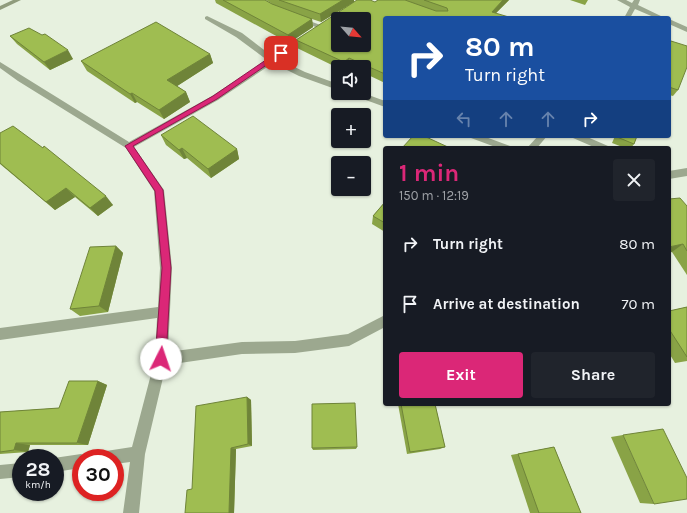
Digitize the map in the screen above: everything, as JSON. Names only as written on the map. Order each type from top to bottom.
[{"type":"main road","points":[[0,8],[18,0]]},
{"type":"street","points":[[620,0],[636,2],[659,16]]},
{"type":"street","points":[[628,16],[636,2]]},
{"type":"street","points":[[129,146],[215,98],[271,59],[324,25],[291,16]]},
{"type":"street","points":[[207,18],[239,35],[271,59],[302,74],[331,84]]},
{"type":"street","points":[[671,22],[687,30]]},
{"type":"street","points":[[0,64],[21,79],[129,146],[159,190],[166,268],[161,359],[138,454],[131,513]]},
{"type":"street","points":[[371,99],[383,103]]},
{"type":"street","points":[[480,138],[502,146]]},
{"type":"street","points":[[534,146],[541,138]]},
{"type":"street","points":[[581,138],[600,146]]},
{"type":"street","points":[[671,175],[687,172]]},
{"type":"street","points":[[0,334],[164,312]]},
{"type":"street","points":[[161,359],[242,348],[295,347],[349,340],[383,322]]},
{"type":"street","points":[[124,456],[138,454]]},
{"type":"street","points":[[0,472],[12,471]]},
{"type":"building","points":[[223,0],[265,0],[312,19],[288,35]]},
{"type":"building","points":[[279,0],[343,0],[320,14]]},
{"type":"building","points":[[357,0],[370,0],[375,2],[378,0],[405,0],[436,11],[448,11],[447,8],[424,0],[503,0],[492,12],[505,16],[383,16],[383,73],[371,68],[371,60],[354,60],[349,58],[346,60],[340,60],[296,40],[331,17],[331,52],[371,52],[371,12],[339,12]]},
{"type":"building","points":[[156,22],[210,54],[167,80],[186,92],[159,110],[132,93],[130,94],[81,61]]},
{"type":"building","points":[[29,28],[42,35],[45,34],[68,50],[44,62],[10,36]]},
{"type":"building","points":[[671,41],[687,46],[687,67],[678,90],[671,88]]},
{"type":"building","points":[[193,116],[237,149],[208,169],[182,148],[179,150],[161,135]]},
{"type":"building","points":[[13,126],[43,148],[44,146],[106,196],[90,208],[66,188],[46,202],[0,163],[0,133]]},
{"type":"building","points":[[411,138],[428,138],[446,146],[404,146]]},
{"type":"building","points":[[619,138],[636,138],[634,144]]},
{"type":"building","points":[[680,198],[687,206],[687,251],[683,244],[671,247],[671,199]]},
{"type":"building","points":[[383,204],[383,222],[373,216]]},
{"type":"building","points":[[116,246],[99,306],[70,309],[90,247]]},
{"type":"building","points":[[687,307],[687,357],[671,332],[671,311]]},
{"type":"building","points":[[69,381],[98,381],[77,443],[16,443],[14,449],[0,452],[0,412],[59,408]]},
{"type":"building","points":[[247,397],[248,444],[231,448],[229,513],[185,513],[187,490],[192,489],[196,406]]},
{"type":"building","points":[[355,403],[357,447],[312,448],[312,404]]},
{"type":"building","points":[[401,406],[435,406],[445,447],[410,452]]},
{"type":"building","points":[[663,429],[687,478],[687,499],[654,504],[623,435]]},
{"type":"building","points":[[554,447],[581,513],[539,513],[518,454]]},
{"type":"route","points":[[161,359],[166,268],[159,190],[129,146],[215,98],[281,53]]}]
